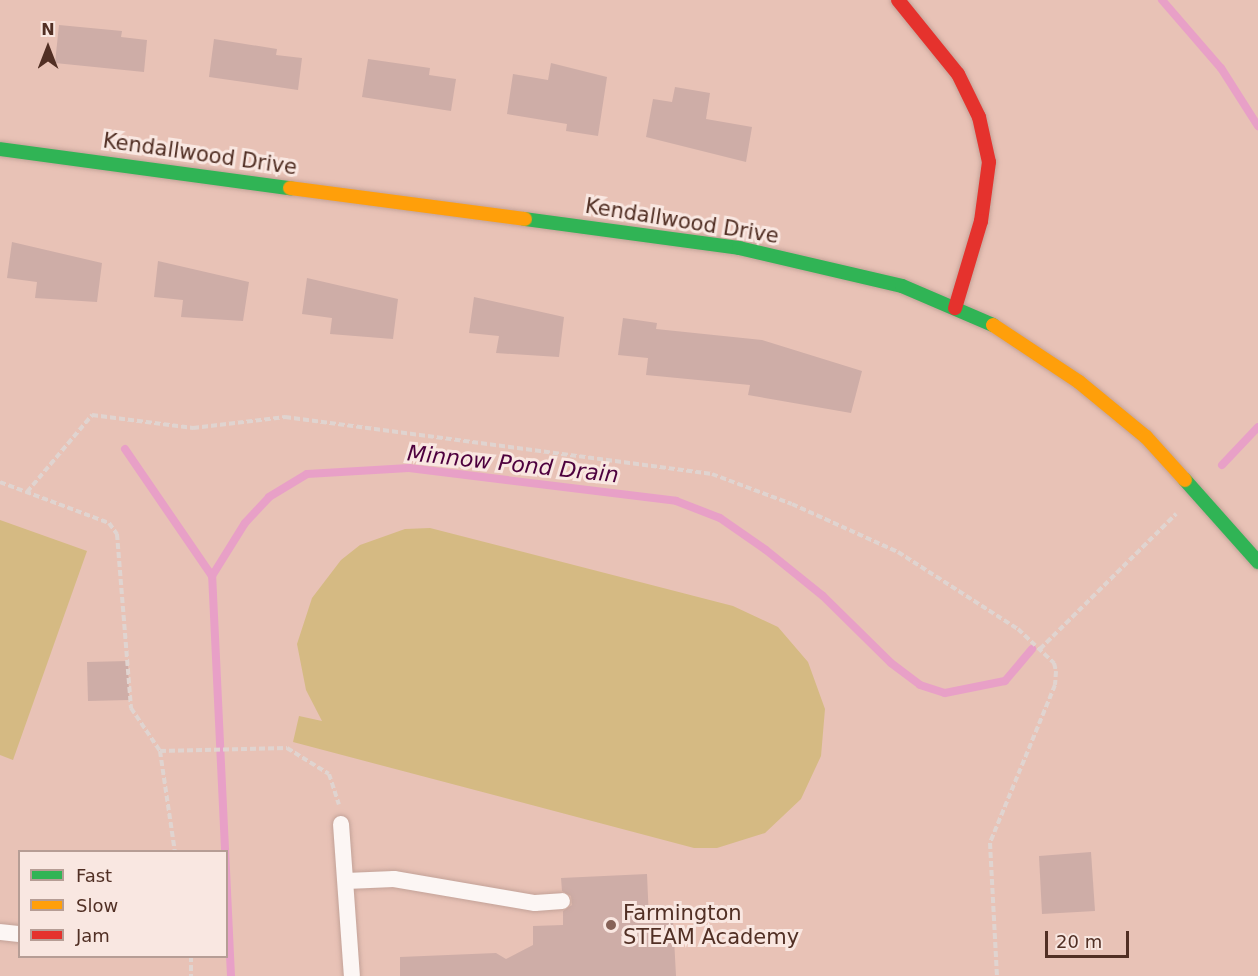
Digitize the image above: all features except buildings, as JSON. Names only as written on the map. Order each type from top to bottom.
[{"type":"street","points":[[897,0],[958,74],[979,117],[989,162],[981,221],[955,308]]},
{"type":"street","name":"Kendallwood Drive","points":[[0,149],[739,248],[902,286],[983,318],[1079,382],[1146,437],[1200,493],[1258,562]]},
{"type":"lane","points":[[341,824],[352,976]]},
{"type":"lane","points":[[346,881],[394,879],[513,900],[562,901]]},
{"type":"lane","points":[[0,933],[18,934]]},
{"type":"path","points":[[27,492],[92,415],[193,428],[285,417],[390,429],[712,474],[792,504],[898,552],[1018,629],[1054,663],[1056,681],[990,843],[997,976]]},
{"type":"path","points":[[0,482],[109,523],[117,534],[131,708],[159,751],[175,850]]},
{"type":"path","points":[[1040,649],[1200,493]]},
{"type":"path","points":[[159,751],[261,746],[287,748],[328,774],[341,824]]},
{"type":"path","points":[[191,958],[192,976]]},
{"type":"shaded area","points":[[0,520],[87,551],[13,760],[0,755]]},
{"type":"shaded area","points":[[430,528],[733,606],[778,627],[808,662],[825,709],[821,756],[801,799],[765,833],[717,848],[694,848],[293,742],[299,716],[322,721],[306,690],[297,644],[312,598],[341,560],[360,545],[405,529]]},
{"type":"waterway","name":"Minnow Pond Drain","points":[[1162,0],[1221,68],[1258,126]]},
{"type":"waterway","name":"Minnow Pond Drain","points":[[1222,465],[1258,427]]},
{"type":"waterway","points":[[125,449],[212,576]]},
{"type":"waterway","name":"Minnow Pond Drain","points":[[225,850],[212,576],[245,523],[269,497],[307,474],[409,468],[676,501],[720,518],[766,550],[823,596],[891,663],[920,685],[945,693],[1005,681],[1032,649]]},
{"type":"waterway","name":"Minnow Pond Drain","points":[[228,913],[231,976]]},
{"type":"traffic: fast","points":[[0,149],[290,188]]},
{"type":"traffic: fast","points":[[525,219],[739,248],[902,286],[993,325]]},
{"type":"traffic: fast","points":[[1185,480],[1258,562]]},
{"type":"traffic: slow","points":[[290,188],[525,219]]},
{"type":"traffic: slow","points":[[993,325],[1079,382],[1146,437],[1185,480]]},
{"type":"traffic: jam","points":[[898,0],[958,74],[979,117],[989,162],[981,221],[955,308]]},
{"type":"place","name":"Farmington STEAM Academy","points":[[611,925]]}]
